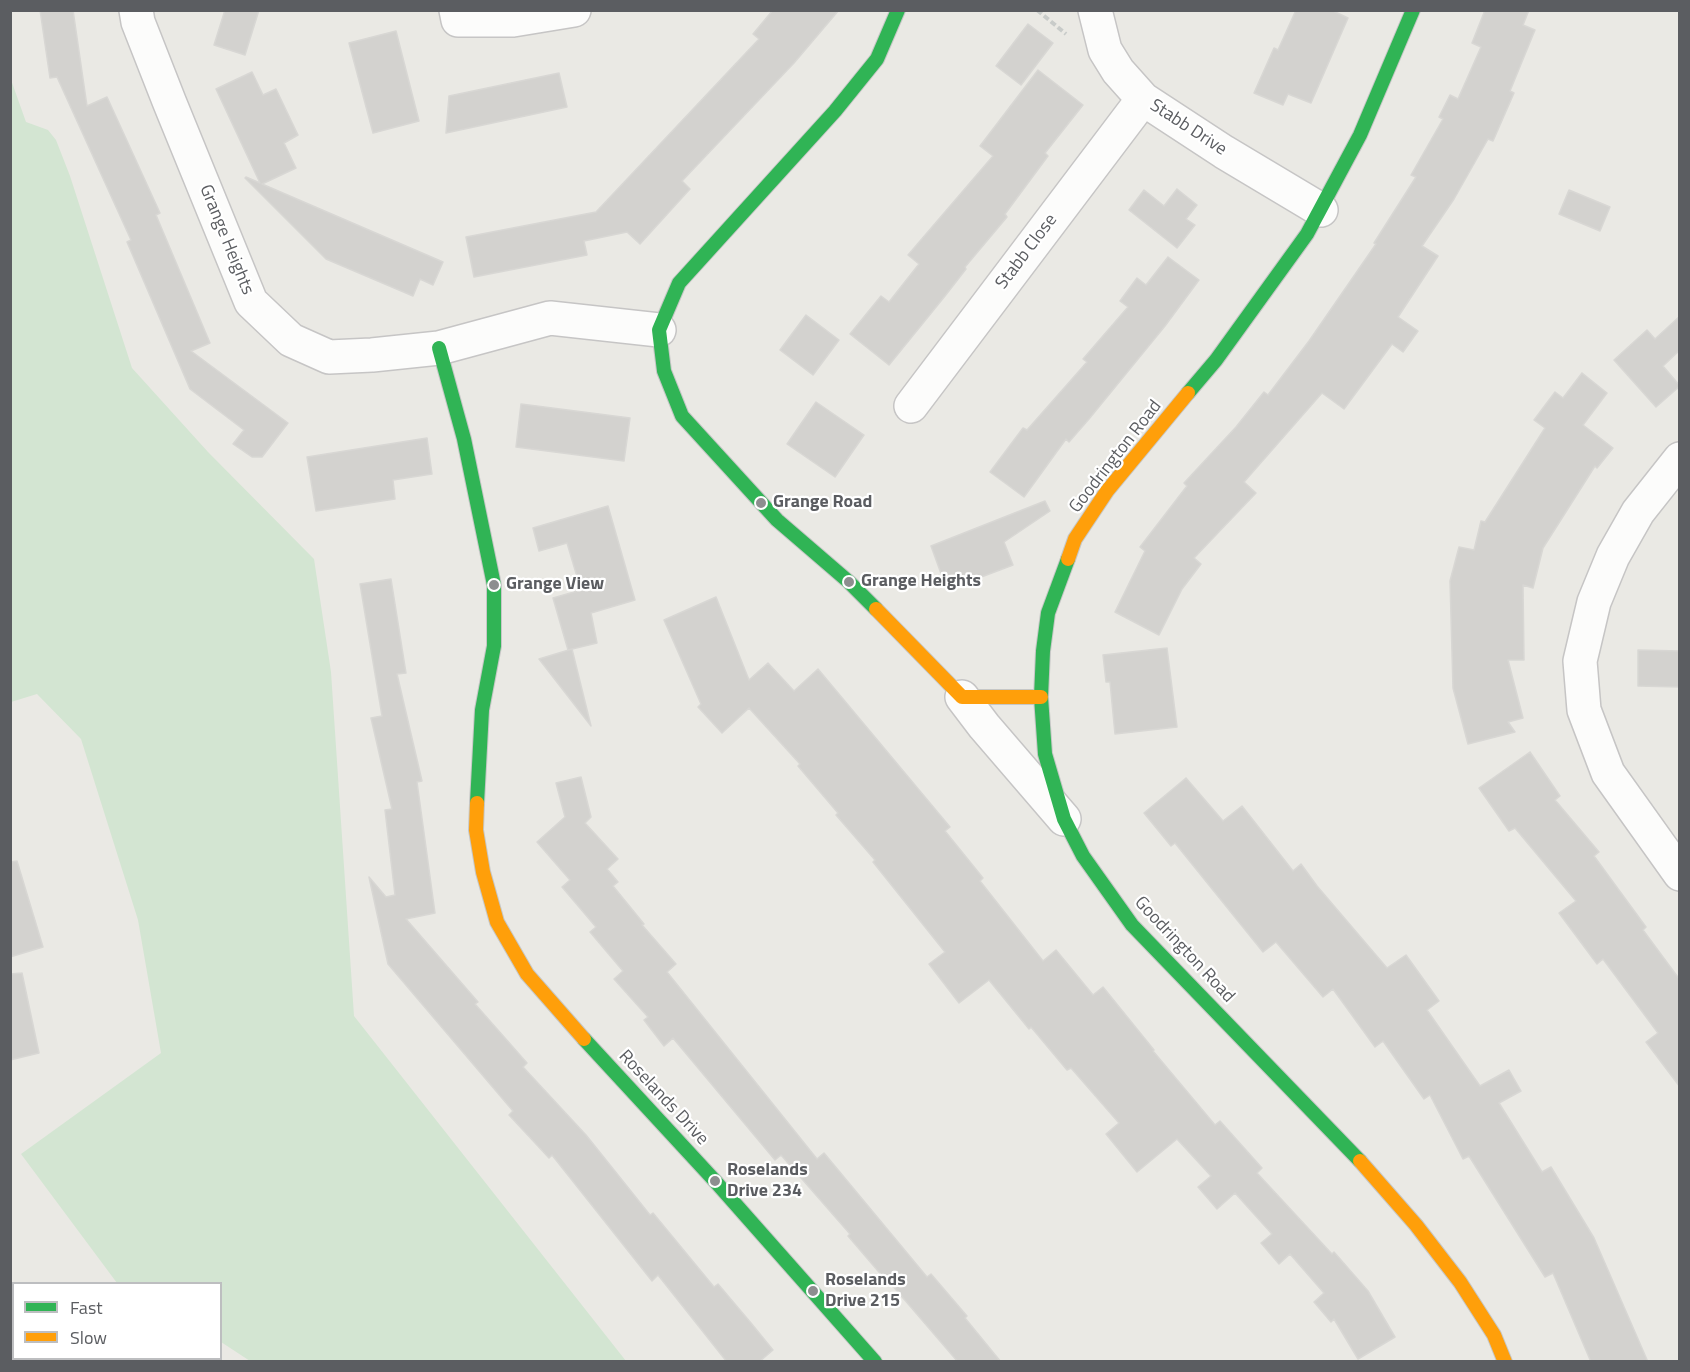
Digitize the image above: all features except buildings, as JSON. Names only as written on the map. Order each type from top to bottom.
[{"type":"street","name":"Grange Heights","points":[[136,10],[138,22],[250,302],[291,340],[329,357],[439,348],[550,318],[659,330]]},
{"type":"street","points":[[456,10],[458,20],[513,20],[574,10]]},
{"type":"street","points":[[898,10],[877,59],[835,111],[679,283],[659,330],[664,371],[682,416],[777,520],[849,582],[962,697],[1064,819]]},
{"type":"street","name":"Stabb Drive","points":[[1095,10],[1105,50],[1118,71],[1143,99],[1224,152],[1321,210]]},
{"type":"street","name":"Goodrington Road","points":[[1413,10],[1360,135],[1307,234],[1216,360],[1107,491],[1075,539],[1048,613],[1043,651],[1041,697],[1045,754],[1064,819],[1083,856],[1132,925],[1325,1123],[1416,1225],[1460,1282],[1494,1335],[1505,1362]]},
{"type":"street","name":"Stabb Close","points":[[911,406],[1143,99]]},
{"type":"street","name":"Roselands Drive","points":[[439,348],[464,439],[494,585],[494,646],[482,710],[476,830],[483,872],[497,922],[527,975],[716,1181],[875,1362]]},
{"type":"street","points":[[1680,459],[1638,512],[1613,556],[1594,602],[1580,661],[1584,710],[1608,772],[1680,874]]},
{"type":"street","points":[[962,697],[1041,697]]},
{"type":"green space","points":[[10,77],[26,122],[48,130],[56,140],[70,176],[132,368],[208,452],[314,559],[331,672],[354,1016],[626,1361],[250,1361],[222,1343],[222,1282],[116,1282],[21,1154],[161,1053],[138,920],[81,739],[37,694],[11,702]]},
{"type":"traffic: fast","points":[[876,609],[849,582],[777,520],[682,416],[664,371],[659,330],[679,283],[835,111],[877,59],[898,10]]},
{"type":"traffic: fast","points":[[1188,393],[1216,360],[1307,234],[1360,135],[1413,10]]},
{"type":"traffic: fast","points":[[439,348],[464,439],[494,585],[494,646],[482,710],[477,803]]},
{"type":"traffic: fast","points":[[1068,559],[1048,613],[1043,651],[1041,697],[1045,754],[1064,819],[1083,856],[1132,925],[1360,1161]]},
{"type":"traffic: fast","points":[[584,1039],[715,1181],[875,1362]]},
{"type":"traffic: slow","points":[[1068,559],[1075,539],[1107,491],[1188,393]]},
{"type":"traffic: slow","points":[[876,609],[962,697],[1041,697]]},
{"type":"traffic: slow","points":[[477,803],[476,830],[483,872],[497,922],[527,974],[584,1039]]},
{"type":"traffic: slow","points":[[1360,1161],[1416,1225],[1460,1282],[1494,1335],[1505,1362]]},
{"type":"place","name":"Grange Road","points":[[761,503]]},
{"type":"place","name":"Grange Heights","points":[[849,582]]},
{"type":"place","name":"Grange View","points":[[494,585]]},
{"type":"place","name":"Roselands Drive 234","points":[[715,1181]]},
{"type":"place","name":"Roselands Drive 215","points":[[813,1291]]}]
